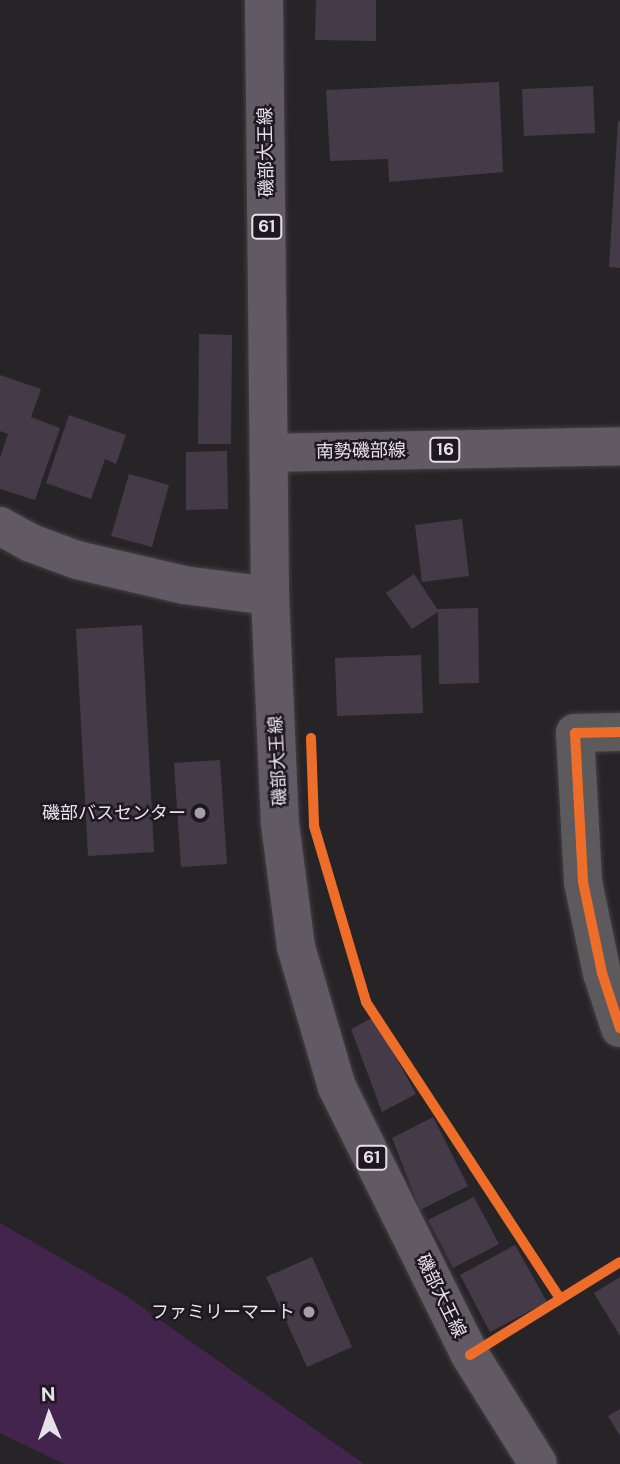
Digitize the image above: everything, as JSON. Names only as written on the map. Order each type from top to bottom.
[{"type":"main road","name":"磯部大王線","points":[[264,0],[270,596],[281,824],[295,933],[337,1087],[470,1355],[538,1464]]},
{"type":"main road","name":"南勢磯部線","points":[[270,453],[620,446]]},
{"type":"main road","points":[[0,526],[30,543],[77,560],[184,584],[270,596]]},
{"type":"street","points":[[620,732],[575,733],[583,882],[601,973],[620,1028]]},
{"type":"shaded area","points":[[0,1223],[125,1295],[364,1464],[64,1464],[0,1433]]},
{"type":"building","points":[[316,0],[376,0],[376,41],[315,40]]},
{"type":"building","points":[[499,82],[503,172],[389,182],[388,159],[330,161],[326,90]]},
{"type":"building","points":[[593,86],[595,133],[524,136],[522,89]]},
{"type":"building","points":[[620,121],[620,268],[609,267]]},
{"type":"building","points":[[199,334],[232,335],[231,444],[198,444]]},
{"type":"building","points":[[0,375],[41,389],[31,417],[60,428],[35,500],[0,489],[0,458],[8,434],[0,431]]},
{"type":"building","points":[[69,415],[126,435],[116,464],[105,459],[91,499],[46,483]]},
{"type":"building","points":[[227,451],[228,509],[186,510],[186,452]]},
{"type":"building","points":[[129,474],[169,485],[152,547],[111,536]]},
{"type":"building","points":[[462,519],[469,576],[422,582],[415,525]]},
{"type":"building","points":[[414,574],[437,609],[478,608],[479,683],[439,684],[438,612],[412,629],[386,593]]},
{"type":"building","points":[[142,625],[154,852],[88,856],[76,629]]},
{"type":"building","points":[[421,655],[423,713],[337,716],[335,658]]},
{"type":"building","name":"磯部バスセンター","points":[[220,760],[227,864],[181,867],[174,763]]},
{"type":"building","points":[[374,1017],[416,1094],[382,1112],[351,1029]]},
{"type":"building","points":[[433,1117],[468,1186],[420,1210],[392,1138]]},
{"type":"building","points":[[474,1197],[499,1244],[453,1268],[428,1220]]},
{"type":"building","points":[[515,1245],[547,1302],[490,1332],[460,1275]]},
{"type":"building","name":"ファミリーマート","points":[[312,1257],[352,1347],[307,1367],[266,1277]]},
{"type":"building","points":[[620,1277],[620,1336],[594,1293]]},
{"type":"building","points":[[620,1409],[620,1436],[608,1416]]},
{"type":"cycle path","points":[[620,732],[575,733],[583,882],[602,973],[620,1028]]},
{"type":"cycle path","points":[[311,738],[314,826],[366,1002],[560,1298]]},
{"type":"cycle path","points":[[470,1355],[620,1262]]},
{"type":"place","name":"磯部バスセンター","points":[[200,813]]},
{"type":"place","name":"ファミリーマート","points":[[309,1312]]}]
